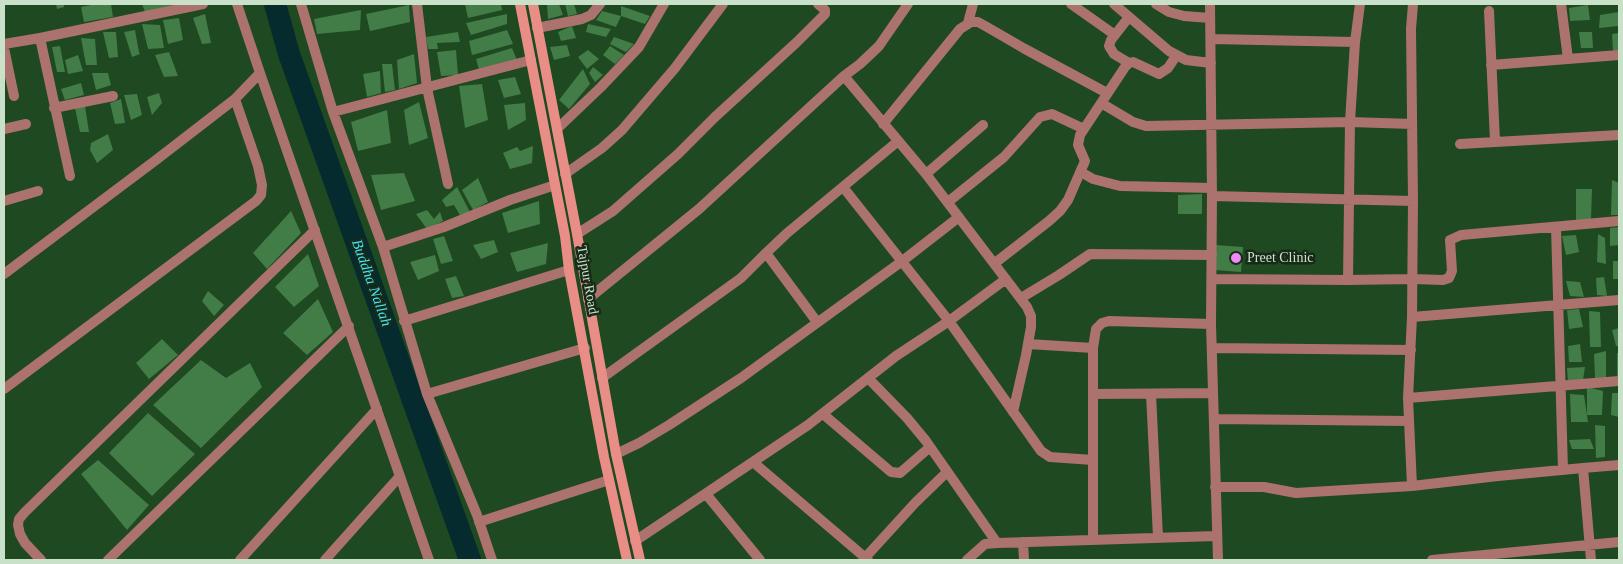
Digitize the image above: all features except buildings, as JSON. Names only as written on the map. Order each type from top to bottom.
[{"type":"main road","name":"Tajpur Road","points":[[520,4],[565,236],[569,270],[609,480],[627,560]]},
{"type":"main road","name":"Tajpur Road","points":[[533,4],[577,234],[616,454],[640,560]]},
{"type":"street","points":[[4,44],[203,4]]},
{"type":"street","points":[[237,4],[429,560]]},
{"type":"street","points":[[301,4],[333,112],[383,247],[427,394],[479,522],[492,560]]},
{"type":"street","points":[[417,4],[427,88],[448,184]]},
{"type":"street","points":[[537,28],[582,19],[591,15],[600,4]]},
{"type":"street","points":[[557,129],[602,87],[639,47],[664,4]]},
{"type":"street","points":[[565,174],[602,148],[622,130],[675,68],[723,4]]},
{"type":"street","points":[[577,234],[613,211],[658,172],[790,48],[825,14],[825,10],[818,4]]},
{"type":"street","points":[[588,299],[700,209],[844,76],[860,64],[879,46],[908,4]]},
{"type":"street","points":[[883,124],[960,30],[968,23],[973,4]]},
{"type":"street","points":[[1071,4],[1115,35]]},
{"type":"street","points":[[1114,4],[1176,56],[1186,60],[1211,63]]},
{"type":"street","points":[[1156,4],[1169,12],[1184,16],[1210,18]]},
{"type":"street","points":[[1210,4],[1212,124],[1211,324],[1218,560]]},
{"type":"street","points":[[1348,280],[1350,122],[1355,42],[1360,4]]},
{"type":"street","points":[[1412,486],[1408,398],[1412,316],[1411,29],[1413,4]]},
{"type":"street","points":[[1561,4],[1568,59]]},
{"type":"street","points":[[1489,11],[1495,141]]},
{"type":"street","points":[[1129,17],[1110,43],[1111,51],[1128,63],[1138,64],[1159,74],[1168,68],[1176,56]]},
{"type":"street","points":[[968,23],[978,22],[988,27],[1025,50],[1107,93]]},
{"type":"street","points":[[40,38],[70,176]]},
{"type":"street","points":[[1211,39],[1355,42]]},
{"type":"street","points":[[4,48],[5,61],[14,96]]},
{"type":"street","points":[[1491,65],[1619,55]]},
{"type":"street","points":[[333,112],[531,60]]},
{"type":"street","points":[[995,263],[1060,211],[1068,200],[1081,172],[1084,157],[1078,141],[1128,63]]},
{"type":"street","points":[[4,274],[235,99],[260,73]]},
{"type":"street","points":[[844,76],[959,216],[1021,298],[1031,316],[1028,344],[1013,412]]},
{"type":"street","points":[[54,108],[113,96]]},
{"type":"street","points":[[4,389],[261,195],[262,185],[258,166],[235,99]]},
{"type":"street","points":[[1101,103],[1141,126],[1350,122],[1412,124]]},
{"type":"street","points":[[948,202],[1004,156],[1024,132],[1040,117],[1052,114],[1084,129]]},
{"type":"street","points":[[4,129],[26,124]]},
{"type":"street","points":[[926,174],[984,124]]},
{"type":"street","points":[[1460,144],[1619,135]]},
{"type":"street","points":[[602,378],[741,278],[786,234],[898,142]]},
{"type":"street","points":[[1081,172],[1093,179],[1120,186],[1413,201]]},
{"type":"street","points":[[383,247],[444,227],[555,184]]},
{"type":"street","points":[[843,187],[949,321],[1041,451],[1050,457],[1093,460]]},
{"type":"street","points":[[4,201],[38,191]]},
{"type":"street","points":[[616,454],[669,426],[741,378],[902,262],[959,216]]},
{"type":"street","points":[[1212,279],[1443,280],[1449,278],[1452,271],[1450,240],[1455,236],[1619,222]]},
{"type":"street","points":[[1556,227],[1563,470]]},
{"type":"street","points":[[41,560],[25,543],[20,534],[19,519],[315,230]]},
{"type":"street","points":[[766,252],[817,322]]},
{"type":"street","points":[[1021,298],[1090,254],[1212,255]]},
{"type":"street","points":[[404,321],[569,270]]},
{"type":"street","points":[[635,541],[823,414],[896,356],[949,321],[1006,279]]},
{"type":"street","points":[[1412,316],[1619,300]]},
{"type":"street","points":[[1093,539],[1093,348],[1096,328],[1109,322],[1211,324]]},
{"type":"street","points":[[108,560],[349,326]]},
{"type":"street","points":[[1028,344],[1093,348]]},
{"type":"street","points":[[427,394],[585,348]]},
{"type":"street","points":[[1212,348],[1411,350]]},
{"type":"street","points":[[868,378],[907,418],[930,447],[998,543]]},
{"type":"street","points":[[1408,398],[1619,381]]},
{"type":"street","points":[[1093,394],[1213,392]]},
{"type":"street","points":[[1151,394],[1158,537]]},
{"type":"street","points":[[240,560],[377,409]]},
{"type":"street","points":[[823,414],[892,472],[900,472],[930,447]]},
{"type":"street","points":[[1214,419],[1409,421]]},
{"type":"street","points":[[753,462],[866,559],[915,503],[947,472]]},
{"type":"street","points":[[1215,487],[1264,487],[1296,493],[1412,486],[1619,465]]},
{"type":"street","points":[[1584,468],[1591,560]]},
{"type":"street","points":[[325,560],[400,476]]},
{"type":"street","points":[[479,522],[609,480]]},
{"type":"street","points":[[706,494],[760,560]]},
{"type":"street","points":[[966,560],[985,544],[1216,536]]},
{"type":"street","points":[[1023,542],[1024,560]]},
{"type":"street","points":[[1432,560],[1619,542]]},
{"type":"street","points":[[979,560],[980,548]]},
{"type":"waterway","name":"Buddha Nallah","points":[[275,4],[289,54],[470,560]]},
{"type":"place","name":"Preet Clinic","points":[[1236,258]]}]
